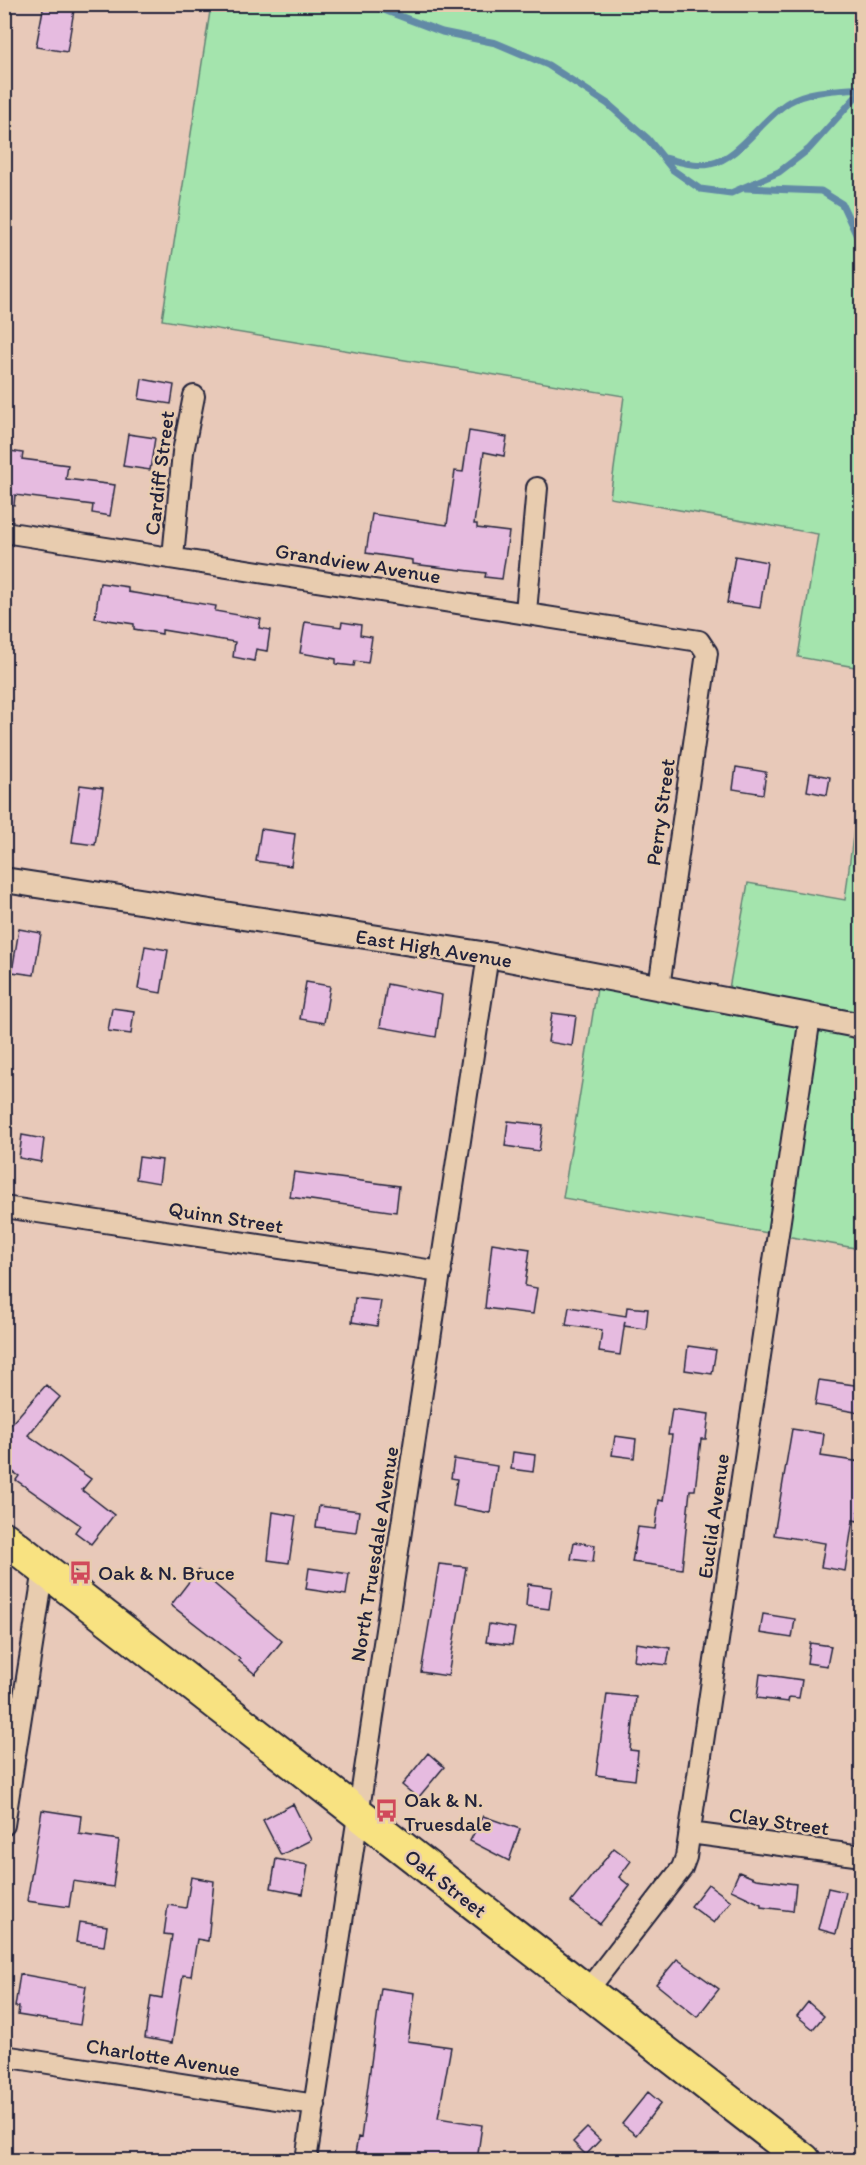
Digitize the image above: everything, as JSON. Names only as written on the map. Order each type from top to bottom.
[{"type":"highway","name":"Oak Street","points":[[4,1538],[310,1775],[358,1816],[804,2160]]},
{"type":"street","name":"Cardiff Street","points":[[173,556],[183,452],[194,396]]},
{"type":"street","points":[[526,612],[537,488]]},
{"type":"street","name":"Grandview Avenue","points":[[4,531],[689,638],[703,645]]},
{"type":"street","name":"Perry Street","points":[[659,987],[707,653],[703,645]]},
{"type":"street","name":"East High Avenue","points":[[4,880],[488,956],[861,1026]]},
{"type":"street","name":"North Truesdale Avenue","points":[[306,2160],[488,956]]},
{"type":"street","name":"Euclid Avenue","points":[[587,1991],[682,1868],[690,1833],[810,1017]]},
{"type":"street","name":"Quinn Street","points":[[4,1207],[441,1272]]},
{"type":"street","points":[[4,1825],[44,1569]]},
{"type":"street","name":"Clay Street","points":[[690,1833],[861,1857]]},
{"type":"street","name":"Charlotte Avenue","points":[[4,2056],[315,2105]]},
{"type":"green space","points":[[211,5],[861,5],[861,668],[798,657],[818,534],[610,498],[624,396],[162,320]]},
{"type":"green space","points":[[861,772],[861,1249],[563,1198],[599,976],[727,1000],[748,883],[845,900]]},
{"type":"building","points":[[44,4],[75,4],[67,52],[36,47]]},
{"type":"building","points":[[142,379],[174,385],[171,404],[139,399]]},
{"type":"building","points":[[469,431],[507,437],[504,456],[484,452],[474,524],[477,524],[477,528],[509,532],[502,579],[485,577],[486,573],[413,564],[413,560],[366,553],[372,514],[447,525],[455,471],[463,472]]},
{"type":"building","points":[[128,434],[155,438],[150,470],[123,466]]},
{"type":"building","points":[[4,450],[23,453],[22,459],[68,465],[66,479],[115,485],[110,516],[92,513],[93,505],[15,495],[14,505],[4,504]]},
{"type":"building","points":[[735,556],[767,562],[760,608],[727,603]]},
{"type":"building","points":[[100,583],[128,587],[128,592],[216,606],[215,611],[261,619],[259,628],[270,630],[267,651],[256,649],[254,661],[233,657],[235,642],[162,630],[162,634],[134,629],[134,624],[95,618]]},
{"type":"building","points":[[305,622],[341,627],[342,622],[361,625],[360,635],[372,637],[368,663],[355,661],[354,666],[336,664],[336,659],[300,653]]},
{"type":"building","points":[[736,767],[766,772],[763,794],[733,789]]},
{"type":"building","points":[[810,773],[830,777],[827,795],[807,791]]},
{"type":"building","points":[[80,785],[103,788],[95,845],[72,842]]},
{"type":"building","points":[[261,829],[295,834],[291,866],[256,861]]},
{"type":"building","points":[[19,929],[41,933],[34,975],[12,972]]},
{"type":"building","points":[[145,946],[168,950],[161,993],[138,989]]},
{"type":"building","points":[[306,982],[330,986],[324,1023],[300,1019]]},
{"type":"building","points":[[387,984],[442,995],[436,1037],[380,1027]]},
{"type":"building","points":[[112,1008],[134,1011],[131,1034],[108,1031]]},
{"type":"building","points":[[552,1013],[576,1016],[572,1046],[548,1042]]},
{"type":"building","points":[[508,1121],[543,1125],[539,1151],[505,1146]]},
{"type":"building","points":[[22,1135],[44,1139],[41,1162],[19,1158]]},
{"type":"building","points":[[139,1157],[162,1160],[159,1183],[136,1179]]},
{"type":"building","points":[[294,1172],[399,1186],[396,1212],[290,1197]]},
{"type":"building","points":[[492,1243],[530,1249],[525,1286],[537,1288],[533,1314],[485,1308]]},
{"type":"building","points":[[355,1298],[381,1301],[377,1326],[352,1322]]},
{"type":"building","points":[[569,1307],[626,1316],[627,1307],[648,1309],[646,1329],[624,1326],[620,1355],[599,1352],[602,1330],[566,1325]]},
{"type":"building","points":[[688,1346],[716,1350],[712,1374],[685,1370]]},
{"type":"building","points":[[819,1380],[861,1386],[861,1413],[815,1405]]},
{"type":"building","points":[[46,1385],[60,1397],[28,1435],[91,1479],[82,1490],[114,1515],[91,1544],[75,1532],[80,1525],[16,1480],[19,1476],[4,1466],[4,1432]]},
{"type":"building","points":[[672,1409],[709,1414],[706,1439],[701,1439],[695,1490],[690,1490],[682,1569],[632,1562],[638,1527],[655,1529],[659,1500],[663,1501],[672,1435],[668,1435]]},
{"type":"building","points":[[792,1429],[824,1434],[821,1456],[861,1462],[858,1521],[853,1520],[845,1571],[821,1567],[825,1543],[774,1535]]},
{"type":"building","points":[[615,1436],[636,1439],[634,1458],[612,1455]]},
{"type":"building","points":[[513,1452],[535,1455],[533,1472],[511,1469]]},
{"type":"building","points":[[454,1459],[497,1466],[490,1513],[453,1506],[457,1479],[451,1478]]},
{"type":"building","points":[[319,1506],[359,1511],[356,1532],[316,1527]]},
{"type":"building","points":[[273,1512],[296,1516],[289,1563],[268,1560]]},
{"type":"building","points":[[574,1542],[595,1545],[593,1562],[571,1559]]},
{"type":"building","points":[[439,1564],[466,1567],[448,1676],[421,1672]]},
{"type":"building","points":[[309,1568],[349,1574],[346,1595],[306,1589]]},
{"type":"building","points":[[198,1570],[282,1641],[255,1674],[239,1661],[240,1659],[171,1605]]},
{"type":"building","points":[[528,1584],[552,1587],[549,1609],[526,1606]]},
{"type":"building","points":[[763,1614],[795,1619],[792,1638],[760,1633]]},
{"type":"building","points":[[489,1624],[515,1628],[512,1645],[486,1642]]},
{"type":"building","points":[[636,1643],[670,1648],[667,1665],[634,1661]]},
{"type":"building","points":[[810,1643],[831,1646],[827,1666],[807,1663]]},
{"type":"building","points":[[760,1674],[802,1680],[799,1698],[789,1697],[788,1702],[757,1698]]},
{"type":"building","points":[[607,1694],[636,1697],[630,1750],[638,1751],[635,1780],[596,1775]]},
{"type":"building","points":[[428,1753],[444,1767],[418,1798],[402,1785]]},
{"type":"building","points":[[293,1804],[311,1840],[281,1855],[263,1820]]},
{"type":"building","points":[[42,1810],[81,1816],[79,1834],[119,1840],[113,1887],[73,1881],[69,1907],[27,1901]]},
{"type":"building","points":[[483,1816],[520,1829],[509,1861],[470,1841]]},
{"type":"building","points":[[614,1848],[631,1861],[619,1877],[630,1886],[600,1924],[571,1902]]},
{"type":"building","points":[[276,1859],[308,1865],[303,1894],[271,1888]]},
{"type":"building","points":[[739,1872],[756,1879],[796,1884],[793,1911],[761,1907],[761,1904],[731,1890]]},
{"type":"building","points":[[191,1877],[214,1881],[208,1941],[197,1939],[191,1976],[183,1975],[172,2043],[145,2038],[151,1996],[162,1998],[172,1935],[164,1934],[168,1905],[186,1908]]},
{"type":"building","points":[[708,1884],[731,1901],[714,1923],[691,1906]]},
{"type":"building","points":[[828,1888],[846,1892],[836,1934],[818,1929]]},
{"type":"building","points":[[79,1922],[107,1926],[104,1946],[76,1942]]},
{"type":"building","points":[[677,1959],[719,1989],[697,2017],[656,1984]]},
{"type":"building","points":[[20,1974],[86,1986],[80,2025],[18,2015],[19,2007],[15,2007]]},
{"type":"building","points":[[381,1988],[415,1993],[408,2041],[451,2047],[438,2118],[482,2125],[477,2160],[354,2160],[358,2137],[361,2138]]},
{"type":"building","points":[[808,2002],[824,2016],[813,2029],[797,2016]]},
{"type":"building","points":[[648,2092],[661,2103],[636,2135],[622,2124]]},
{"type":"building","points":[[587,2128],[600,2140],[586,2155],[573,2142]]},
{"type":"waterway","points":[[368,4],[442,32],[496,43],[548,65],[608,104],[648,139],[673,170],[700,189],[731,193],[779,172],[809,149],[862,90]]},
{"type":"waterway","points":[[664,158],[699,165],[721,161],[789,102],[815,93],[862,88]]},
{"type":"waterway","points":[[745,188],[821,191],[842,204],[862,247]]},
{"type":"place","name":"Oak & N. Bruce","points":[[80,1572]]},
{"type":"place","name":"Oak & N. Truesdale","points":[[386,1811]]}]
